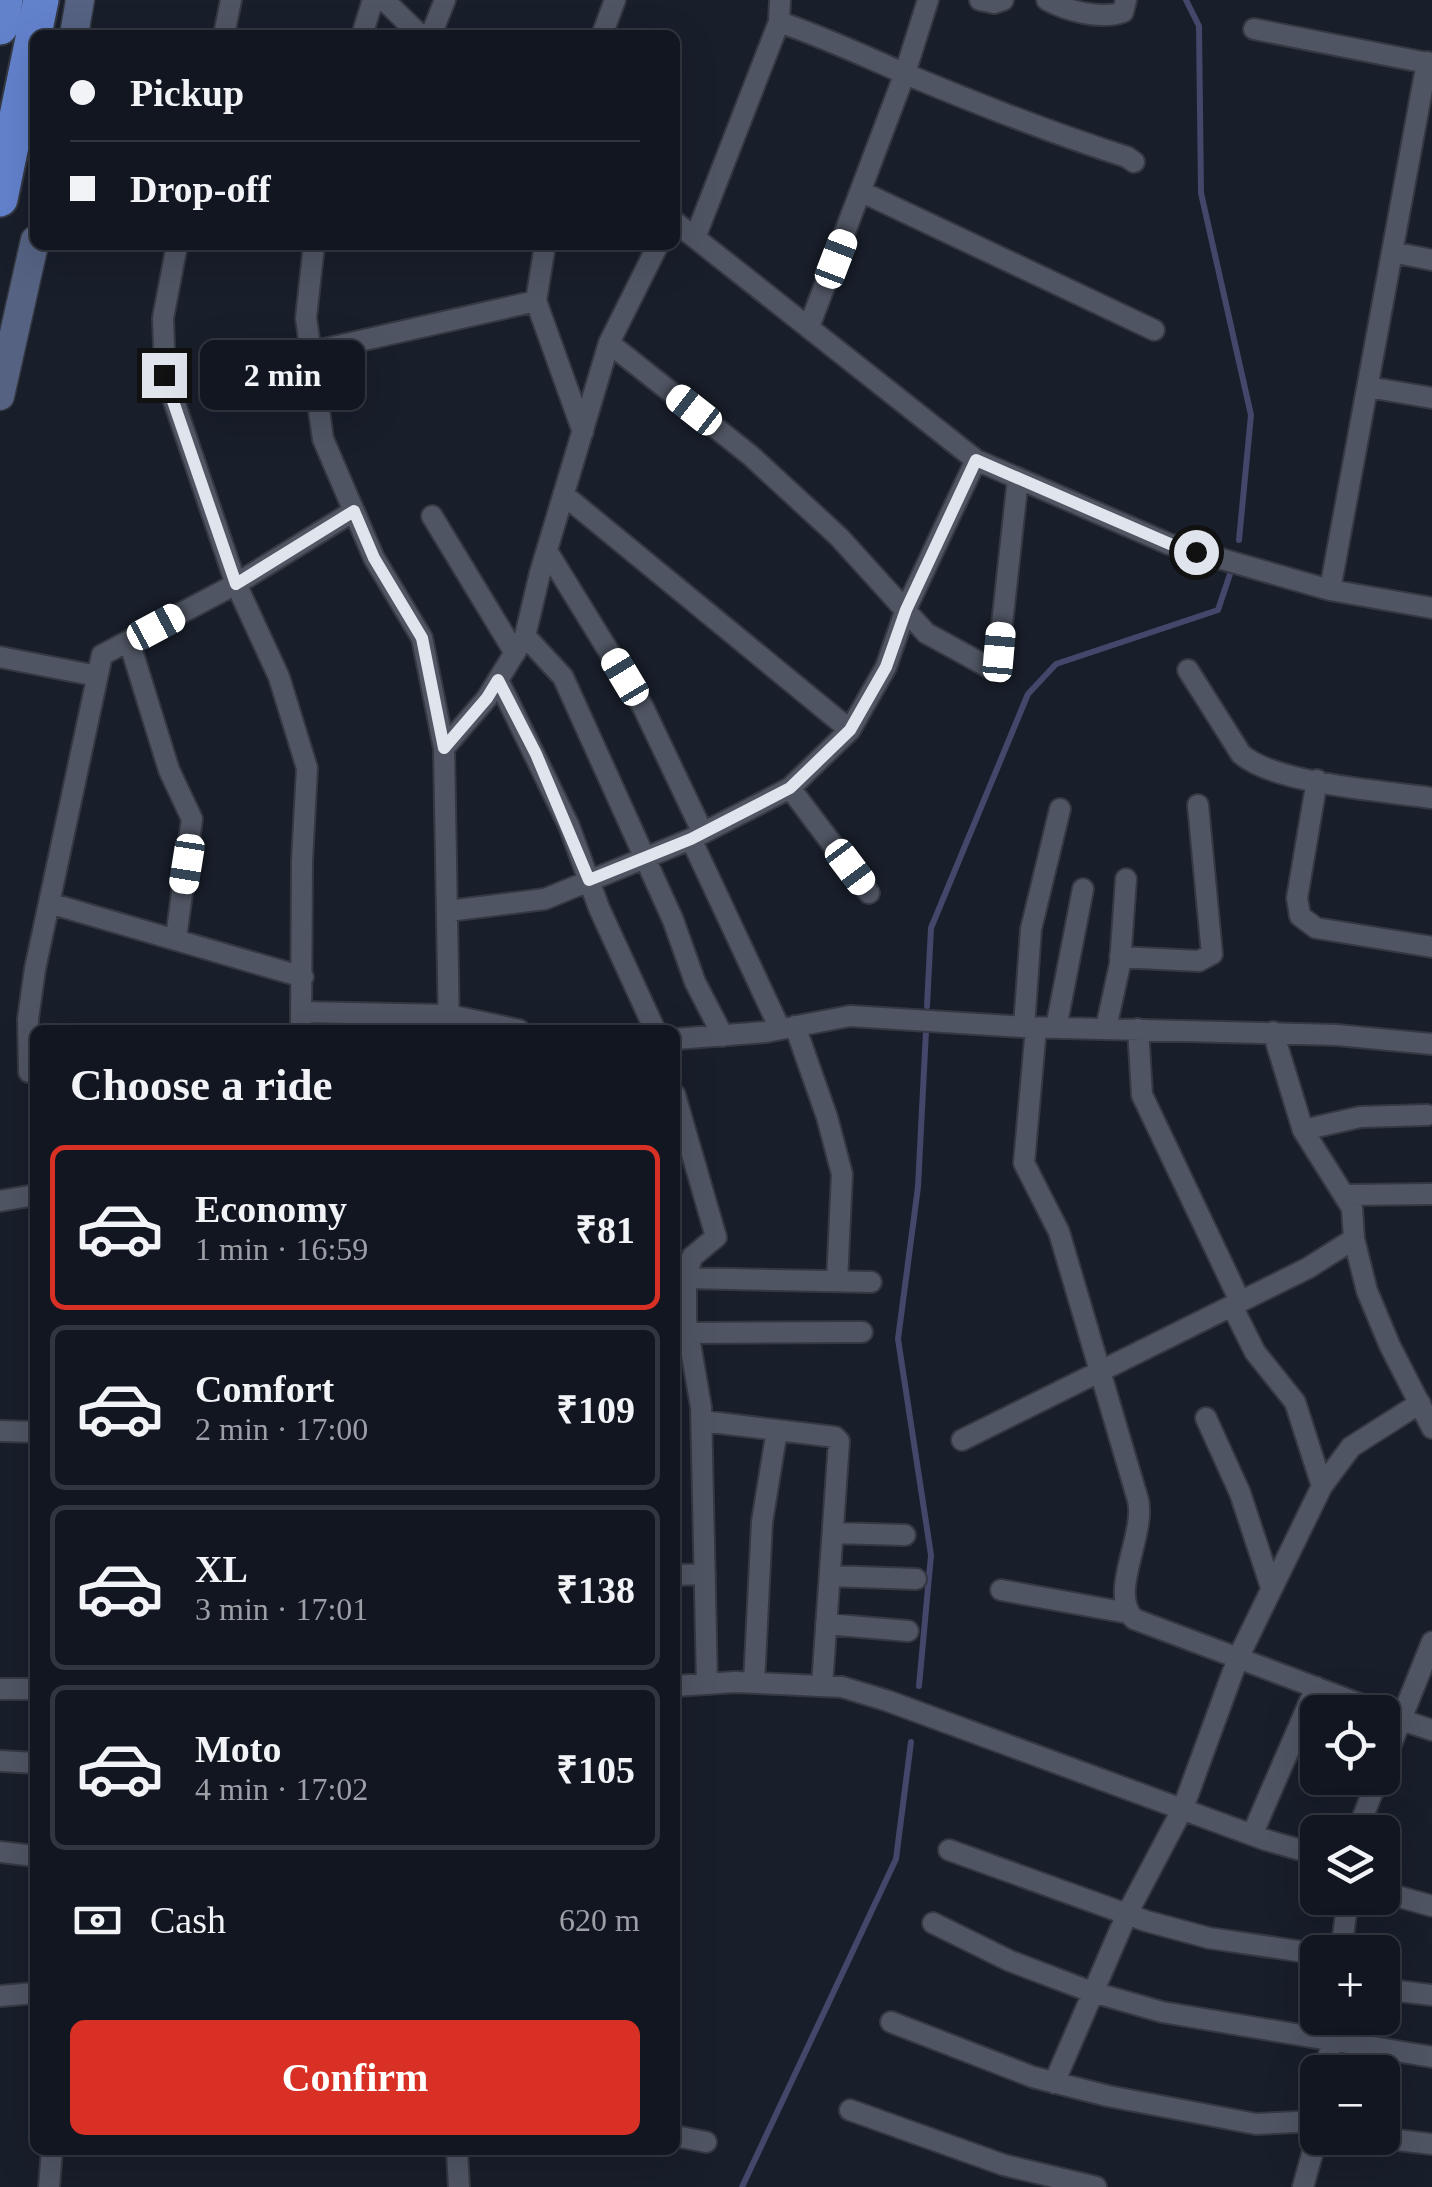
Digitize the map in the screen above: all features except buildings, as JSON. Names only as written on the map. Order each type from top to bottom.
[{"type":"highway","points":[[0,28],[5,0]]},
{"type":"highway","points":[[35,30],[41,0]]},
{"type":"highway","points":[[0,199],[30,53]]},
{"type":"street","points":[[75,30],[80,0]]},
{"type":"street","points":[[225,30],[231,0]]},
{"type":"street","points":[[364,30],[373,0]]},
{"type":"street","points":[[384,0],[415,30]]},
{"type":"street","points":[[433,30],[445,0]]},
{"type":"street","points":[[604,30],[615,0]]},
{"type":"street","points":[[695,238],[779,22],[780,0]]},
{"type":"street","points":[[809,327],[906,74],[928,0]]},
{"type":"street","points":[[980,0],[1003,0]]},
{"type":"street","points":[[1047,0],[1065,9],[1109,15],[1123,12],[1126,0]]},
{"type":"street","points":[[779,22],[831,39],[906,74],[1134,162]]},
{"type":"street","points":[[1254,30],[1430,63],[1330,590]]},
{"type":"street","points":[[862,192],[1154,330]]},
{"type":"street","points":[[680,226],[976,460],[1170,544],[1330,590],[1432,608]]},
{"type":"street","points":[[0,396],[33,250]]},
{"type":"street","points":[[176,250],[163,318],[164,375],[236,584],[279,678],[307,768],[301,1021],[449,1023],[444,748],[422,638],[374,558],[323,438],[306,318],[313,250]]},
{"type":"street","points":[[544,250],[536,301],[583,432]]},
{"type":"street","points":[[444,748],[487,698],[520,644],[609,343],[656,250]]},
{"type":"street","points":[[1392,252],[1432,260]]},
{"type":"street","points":[[311,352],[536,301]]},
{"type":"street","points":[[609,343],[750,455],[839,537],[926,633],[990,668],[999,652],[1018,478]]},
{"type":"street","points":[[1368,387],[1432,398]]},
{"type":"street","points":[[448,911],[545,899],[697,836],[790,788],[850,730],[886,667],[906,610],[976,460]]},
{"type":"street","points":[[564,495],[850,730]]},
{"type":"street","points":[[29,1072],[28,1019],[102,655],[236,584],[354,511]]},
{"type":"street","points":[[432,516],[520,644],[563,678],[722,1036]]},
{"type":"street","points":[[547,551],[643,707],[697,836],[828,1117],[842,1174],[837,1282]]},
{"type":"street","points":[[128,641],[169,770],[192,820],[176,938]]},
{"type":"street","points":[[0,657],[98,676]]},
{"type":"street","points":[[1188,670],[1240,754],[1265,770],[1432,798]]},
{"type":"street","points":[[498,680],[544,772],[653,1025]]},
{"type":"street","points":[[1317,780],[1297,898],[1300,916],[1327,931],[1432,947]]},
{"type":"street","points":[[790,788],[869,893]]},
{"type":"street","points":[[1120,957],[1200,961],[1212,954],[1198,805]]},
{"type":"street","points":[[1039,1027],[1030,929],[1060,808]]},
{"type":"street","points":[[1106,1028],[1120,957],[1126,879]]},
{"type":"street","points":[[1083,889],[1039,1027],[1024,1163],[1054,1220],[1102,1370],[1140,1510],[1125,1590],[1128,1613],[1134,1620],[1337,1695]]},
{"type":"street","points":[[49,902],[303,977]]},
{"type":"street","points":[[680,1039],[788,1028],[850,1016],[1039,1027],[1273,1032],[1432,1044]]},
{"type":"street","points":[[1138,1028],[1142,1095],[1255,1352],[1295,1402],[1322,1486]]},
{"type":"street","points":[[1273,1032],[1303,1130],[1352,1208],[1354,1239],[1367,1291],[1432,1428]]},
{"type":"street","points":[[680,1112],[716,1237],[692,1257],[686,1278],[688,1333],[702,1421],[707,1684]]},
{"type":"street","points":[[1303,1130],[1360,1117],[1426,1116]]},
{"type":"street","points":[[1346,1195],[1432,1194]]},
{"type":"street","points":[[0,1201],[30,1195]]},
{"type":"street","points":[[962,1440],[1308,1268],[1354,1239]]},
{"type":"street","points":[[686,1278],[872,1282]]},
{"type":"street","points":[[688,1333],[862,1332]]},
{"type":"street","points":[[1054,2083],[1127,1914],[1183,1808],[1238,1658],[1322,1486],[1351,1447],[1420,1403]]},
{"type":"street","points":[[1206,1418],[1240,1493],[1272,1587]]},
{"type":"street","points":[[702,1421],[835,1437],[839,1441],[822,1686]]},
{"type":"street","points":[[754,1682],[762,1522],[777,1430]]},
{"type":"street","points":[[0,1432],[30,1432]]},
{"type":"street","points":[[833,1533],[905,1535]]},
{"type":"street","points":[[680,1575],[705,1574]]},
{"type":"street","points":[[830,1576],[916,1579]]},
{"type":"street","points":[[1001,1590],[1128,1613]]},
{"type":"street","points":[[826,1624],[908,1631]]},
{"type":"street","points":[[1400,1695],[1432,1642]]},
{"type":"street","points":[[680,1686],[754,1682],[842,1687],[888,1700],[1300,1850]]},
{"type":"street","points":[[1252,1834],[1316,1687]]},
{"type":"street","points":[[0,1689],[30,1689]]},
{"type":"street","points":[[1400,1719],[1432,1730]]},
{"type":"street","points":[[0,1761],[30,1763]]},
{"type":"street","points":[[949,1850],[1127,1914],[1210,1938],[1300,1951]]},
{"type":"street","points":[[0,1852],[30,1855]]},
{"type":"street","points":[[1400,1897],[1432,1906]]},
{"type":"street","points":[[933,1923],[1010,1961],[1162,2012],[1432,2058]]},
{"type":"street","points":[[1400,1991],[1432,1995]]},
{"type":"street","points":[[0,1996],[30,1993]]},
{"type":"street","points":[[891,2022],[1054,2083],[1256,2124],[1300,2122]]},
{"type":"street","points":[[1329,2055],[1331,2035]]},
{"type":"street","points":[[850,2110],[1004,2165],[1096,2187]]},
{"type":"street","points":[[680,2137],[706,2142]]},
{"type":"street","points":[[1400,2140],[1432,2144]]},
{"type":"street","points":[[49,2187],[52,2155]]},
{"type":"street","points":[[445,2187],[459,2186],[458,2155]]},
{"type":"street","points":[[1304,2187],[1312,2155]]},
{"type":"waterway","points":[[1186,0],[1199,26],[1201,193],[1251,415],[1239,540]]},
{"type":"waterway","points":[[927,1006],[931,928],[1028,694],[1056,664],[1218,610],[1231,571]]},
{"type":"waterway","points":[[919,1686],[931,1555],[898,1339],[918,1187],[926,1031]]},
{"type":"waterway","points":[[742,2187],[896,1859],[911,1742]]},
{"type":"route","points":[[164,375],[236,584],[354,511],[374,558],[422,638],[444,748],[498,680],[569,826],[589,880],[691,839],[790,788],[850,730],[886,667],[906,610],[976,460],[1196,552]]}]
